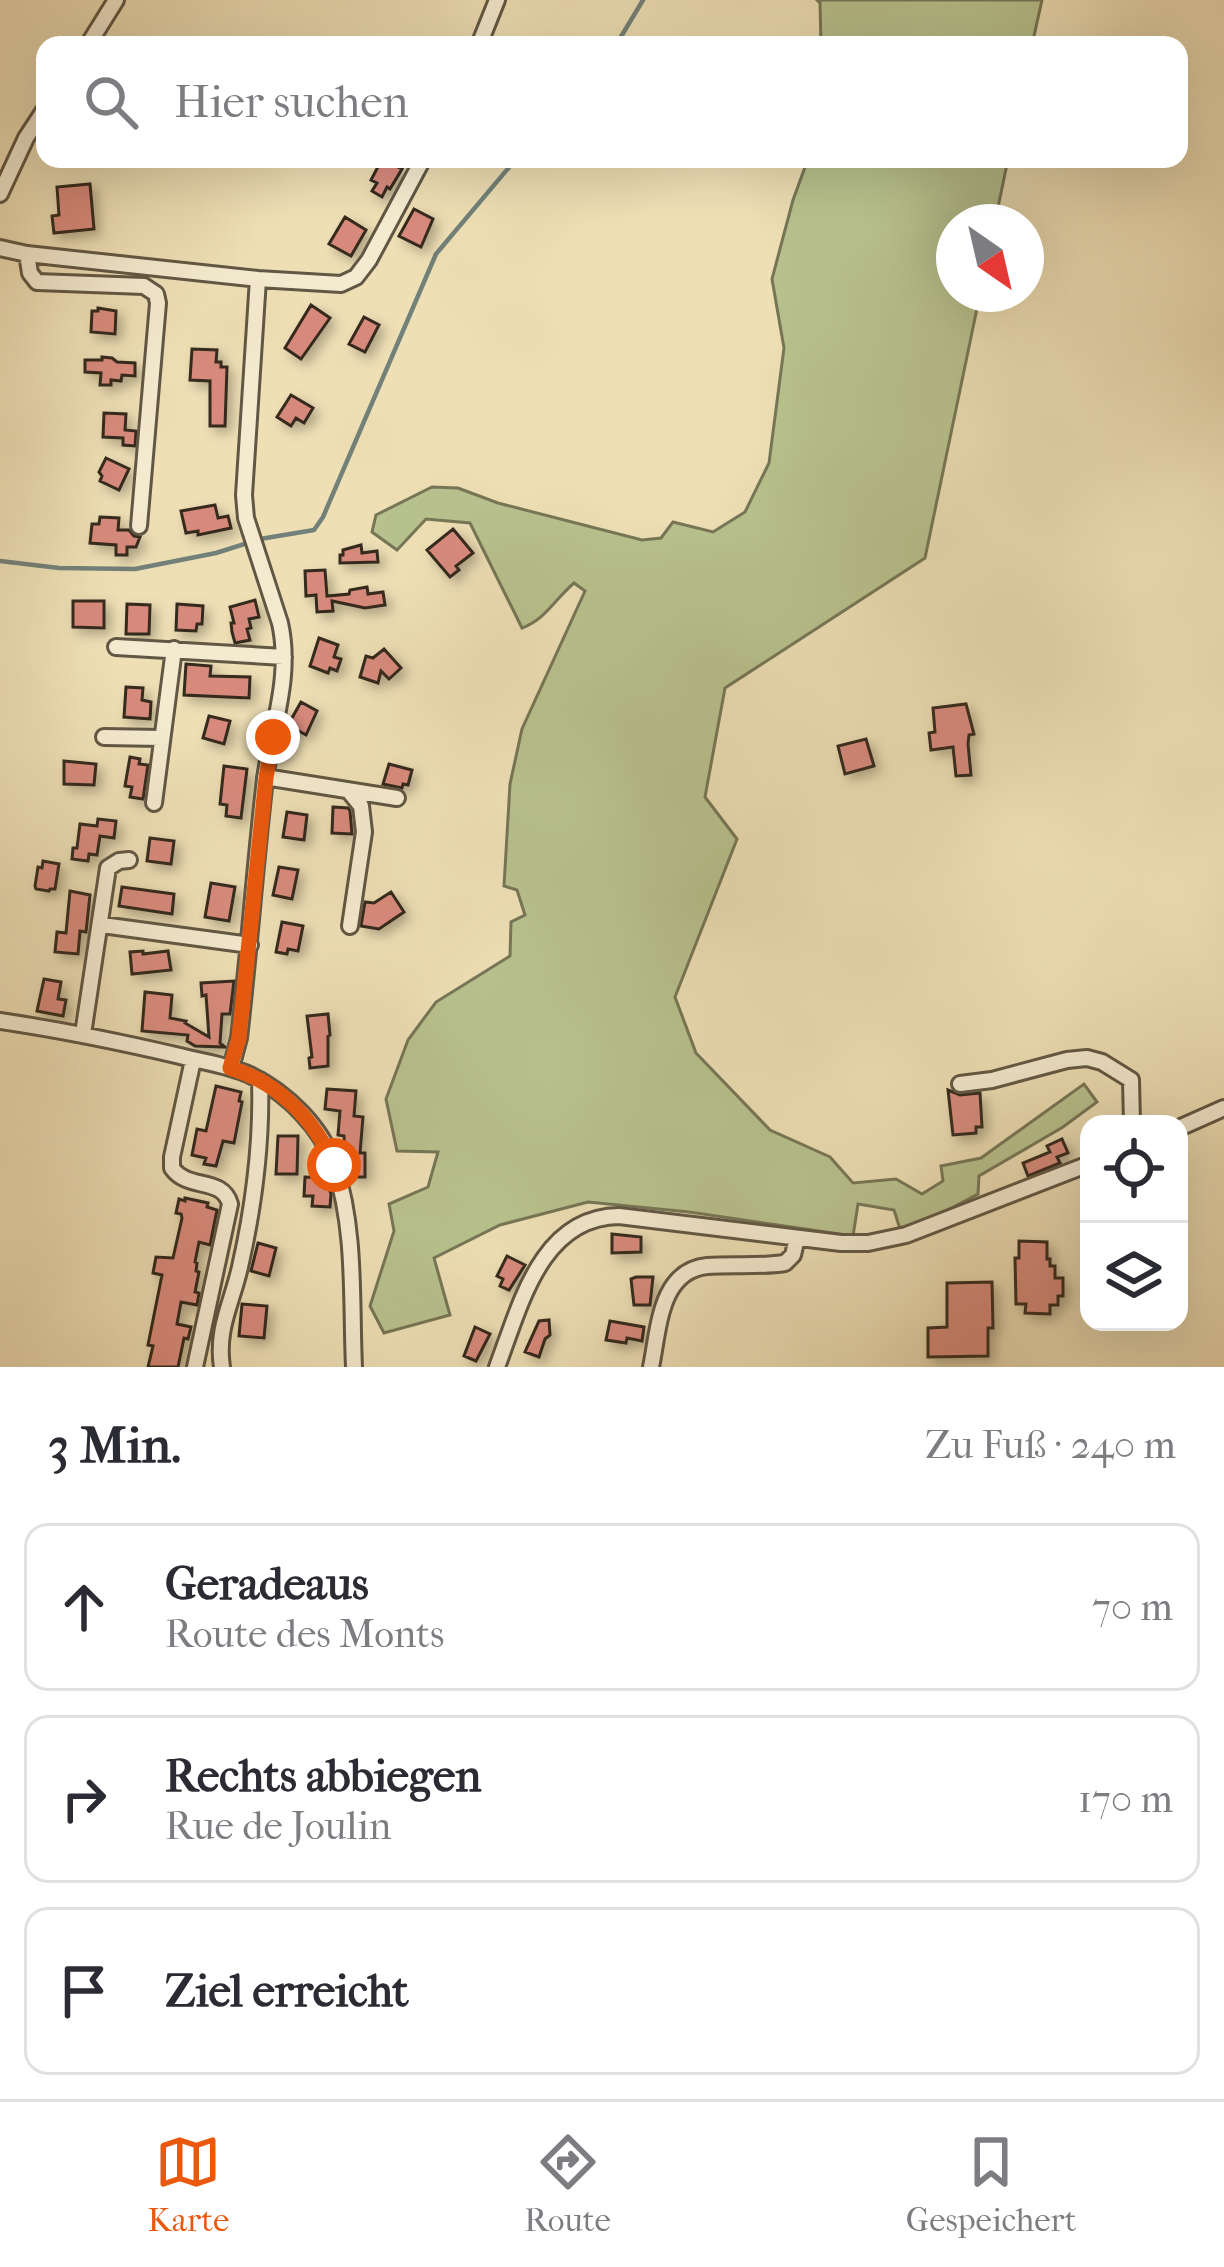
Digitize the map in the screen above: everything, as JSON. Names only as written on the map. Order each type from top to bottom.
[{"type":"street","points":[[94,36],[116,0]]},
{"type":"street","points":[[482,36],[496,0]]},
{"type":"street","points":[[0,194],[36,123]]},
{"type":"street","points":[[0,248],[332,285],[356,277],[369,260],[419,168]]},
{"type":"street","points":[[27,254],[30,273],[38,282],[144,286],[156,294],[139,526]]},
{"type":"street","points":[[230,1068],[239,1038],[266,778],[282,695],[284,657],[280,623],[252,539],[244,495],[258,279]]},
{"type":"street","points":[[116,646],[284,657]]},
{"type":"street","points":[[154,803],[173,649]]},
{"type":"street","points":[[104,737],[163,738]]},
{"type":"street","points":[[266,778],[397,798]]},
{"type":"street","points":[[348,790],[361,806],[364,832],[350,926]]},
{"type":"street","points":[[83,1034],[109,868],[129,860]]},
{"type":"street","points":[[102,925],[250,945]]},
{"type":"street","points":[[0,1021],[83,1034],[230,1068],[283,1095],[305,1117],[334,1165],[348,1233],[354,1367]]},
{"type":"street","points":[[960,1084],[1067,1060],[1094,1059],[1131,1079],[1132,1115]]},
{"type":"street","points":[[194,1060],[172,1168],[187,1181],[224,1190],[230,1204],[195,1367]]},
{"type":"street","points":[[222,1367],[222,1323],[239,1271],[260,1148],[260,1080]]},
{"type":"street","points":[[1188,1124],[1224,1108]]},
{"type":"street","points":[[496,1367],[538,1266],[559,1239],[586,1221],[619,1216],[855,1244],[893,1239],[1080,1167]]},
{"type":"street","points":[[651,1367],[665,1303],[676,1281],[699,1268],[784,1263],[791,1258],[797,1238]]},
{"type":"green space","points":[[817,0],[1042,0],[1034,36],[821,36]]},
{"type":"green space","points":[[805,168],[1006,168],[999,204],[936,204],[936,312],[976,312],[925,558],[725,688],[705,797],[737,839],[675,997],[696,1053],[770,1130],[830,1157],[853,1183],[896,1179],[922,1194],[943,1181],[941,1166],[981,1158],[1084,1084],[1097,1102],[979,1176],[978,1194],[923,1223],[900,1229],[894,1210],[858,1204],[853,1236],[588,1202],[500,1225],[434,1258],[450,1315],[384,1333],[370,1306],[394,1231],[389,1204],[428,1187],[438,1152],[397,1151],[386,1099],[408,1040],[436,1002],[510,956],[511,922],[525,915],[517,890],[504,886],[510,784],[522,729],[585,591],[574,583],[544,614],[522,628],[470,523],[426,519],[397,550],[372,532],[376,515],[432,487],[458,488],[642,540],[661,538],[673,522],[713,532],[745,512],[769,463],[784,348],[772,279]]},
{"type":"building","points":[[377,168],[402,169],[382,197],[372,191],[377,183],[371,180]]},
{"type":"building","points":[[90,184],[94,229],[54,233],[52,216],[59,215],[57,187]]},
{"type":"building","points":[[414,209],[433,219],[421,247],[399,236]]},
{"type":"building","points":[[345,217],[366,230],[351,256],[329,244]]},
{"type":"building","points":[[311,305],[330,318],[301,359],[285,348]]},
{"type":"building","points":[[92,311],[116,311],[115,334],[91,332]]},
{"type":"building","points":[[364,317],[379,325],[365,352],[349,344]]},
{"type":"building","points":[[192,349],[217,350],[216,362],[227,367],[225,426],[210,426],[210,381],[190,380]]},
{"type":"building","points":[[102,357],[135,363],[135,376],[122,375],[121,381],[100,385],[101,373],[85,372],[85,360]]},
{"type":"building","points":[[291,395],[313,408],[304,423],[296,418],[291,426],[277,417]]},
{"type":"building","points":[[104,413],[126,414],[125,430],[136,431],[135,446],[123,445],[123,438],[103,437]]},
{"type":"building","points":[[106,458],[129,469],[119,490],[100,481]]},
{"type":"building","points":[[215,505],[218,518],[228,516],[231,528],[186,533],[181,511]]},
{"type":"building","points":[[100,517],[119,518],[118,530],[140,537],[136,547],[127,547],[127,555],[116,555],[116,545],[90,543],[92,524],[99,524]]},
{"type":"building","points":[[453,529],[473,553],[450,577],[427,550]]},
{"type":"building","points":[[361,545],[362,553],[377,551],[378,562],[340,563],[343,550]]},
{"type":"building","points":[[325,570],[327,596],[367,587],[368,594],[383,592],[385,605],[365,608],[332,601],[333,611],[317,612],[316,595],[306,596],[305,571]]},
{"type":"building","points":[[255,600],[259,617],[249,619],[250,640],[235,643],[230,607]]},
{"type":"building","points":[[73,601],[104,601],[104,628],[73,627]]},
{"type":"building","points":[[127,604],[150,605],[149,634],[126,634]]},
{"type":"building","points":[[177,604],[203,606],[202,624],[197,624],[196,631],[176,630]]},
{"type":"building","points":[[319,638],[338,645],[337,671],[330,668],[328,673],[310,666]]},
{"type":"building","points":[[384,649],[401,668],[389,679],[381,671],[378,683],[360,677],[366,656],[373,658]]},
{"type":"building","points":[[186,664],[211,666],[210,676],[250,677],[249,698],[184,695]]},
{"type":"building","points":[[126,687],[143,688],[142,700],[151,702],[150,719],[124,717]]},
{"type":"building","points":[[301,702],[317,711],[306,735],[288,725]]},
{"type":"building","points":[[966,704],[974,734],[969,735],[968,744],[971,775],[956,776],[953,747],[931,750],[929,733],[935,732],[933,708]]},
{"type":"building","points":[[209,716],[230,721],[224,744],[203,738]]},
{"type":"building","points":[[866,739],[874,766],[845,774],[838,746]]},
{"type":"building","points":[[130,757],[148,765],[143,799],[130,797],[132,787],[125,786]]},
{"type":"building","points":[[64,761],[96,764],[94,785],[64,784]]},
{"type":"building","points":[[389,764],[412,770],[408,785],[383,784]]},
{"type":"building","points":[[224,766],[247,769],[241,818],[226,816],[227,805],[220,804]]},
{"type":"building","points":[[333,807],[348,808],[352,834],[332,833]]},
{"type":"building","points":[[287,812],[307,815],[304,840],[283,837]]},
{"type":"building","points":[[98,819],[116,821],[114,838],[100,836],[97,855],[89,854],[88,861],[72,859],[80,824],[97,826]]},
{"type":"building","points":[[150,838],[174,841],[171,864],[147,861]]},
{"type":"building","points":[[43,861],[59,864],[55,889],[49,891],[35,886]]},
{"type":"building","points":[[279,867],[298,870],[292,899],[273,895]]},
{"type":"building","points":[[211,883],[235,887],[229,921],[205,917]]},
{"type":"building","points":[[122,887],[174,894],[172,914],[119,906]]},
{"type":"building","points":[[70,891],[90,895],[78,954],[55,952],[57,932],[66,933]]},
{"type":"building","points":[[391,892],[404,912],[379,929],[361,926],[365,902],[374,903]]},
{"type":"building","points":[[282,922],[303,926],[298,951],[276,952]]},
{"type":"building","points":[[168,951],[171,970],[132,974],[130,952]]},
{"type":"building","points":[[44,979],[61,982],[58,999],[66,1000],[63,1016],[37,1011]]},
{"type":"building","points":[[234,981],[230,1014],[222,1014],[220,1043],[225,1047],[195,1046],[187,1041],[188,1035],[142,1031],[145,992],[172,995],[170,1018],[186,1021],[209,1037],[201,983]]},
{"type":"building","points":[[328,1014],[328,1066],[310,1068],[307,1016]]},
{"type":"building","points":[[216,1086],[241,1092],[242,1102],[234,1143],[223,1141],[216,1166],[192,1155],[197,1129],[206,1131]]},
{"type":"building","points":[[327,1089],[356,1091],[354,1116],[363,1117],[360,1153],[365,1153],[365,1177],[350,1177],[344,1136],[338,1135],[340,1111],[325,1109]]},
{"type":"building","points":[[948,1090],[960,1095],[980,1093],[982,1127],[976,1127],[976,1133],[953,1135]]},
{"type":"building","points":[[278,1136],[298,1136],[297,1174],[276,1174]]},
{"type":"building","points":[[1062,1139],[1068,1153],[1057,1157],[1060,1163],[1028,1176],[1023,1163],[1050,1152],[1047,1146]]},
{"type":"building","points":[[305,1177],[326,1178],[330,1207],[312,1206],[313,1196],[304,1196]]},
{"type":"building","points":[[179,1199],[217,1210],[210,1245],[199,1242],[197,1305],[181,1302],[177,1324],[191,1327],[178,1367],[148,1367],[162,1275],[153,1273],[156,1257],[173,1258],[182,1218],[176,1213]]},
{"type":"building","points":[[612,1234],[641,1237],[641,1252],[612,1253]]},
{"type":"building","points":[[1019,1241],[1047,1242],[1047,1259],[1055,1266],[1055,1278],[1063,1278],[1063,1296],[1058,1296],[1058,1305],[1050,1305],[1050,1314],[1025,1313],[1026,1304],[1016,1304]]},
{"type":"building","points":[[258,1243],[276,1248],[269,1276],[251,1271]]},
{"type":"building","points":[[507,1256],[525,1265],[509,1290],[500,1286],[503,1279],[497,1276]]},
{"type":"building","points":[[653,1277],[650,1305],[634,1305],[631,1279]]},
{"type":"building","points":[[992,1282],[988,1356],[928,1357],[928,1328],[947,1327],[947,1283]]},
{"type":"building","points":[[242,1304],[267,1306],[264,1338],[239,1336]]},
{"type":"building","points":[[549,1320],[550,1335],[539,1357],[525,1352],[539,1321]]},
{"type":"building","points":[[610,1321],[644,1327],[642,1341],[606,1340]]},
{"type":"building","points":[[475,1327],[490,1334],[476,1361],[464,1356]]},
{"type":"waterway","points":[[621,36],[643,0]]},
{"type":"waterway","points":[[0,561],[135,569],[314,530],[436,254],[508,168]]},
{"type":"route","points":[[273,737],[239,1038],[230,1068],[260,1080],[293,1105],[334,1165]]}]
